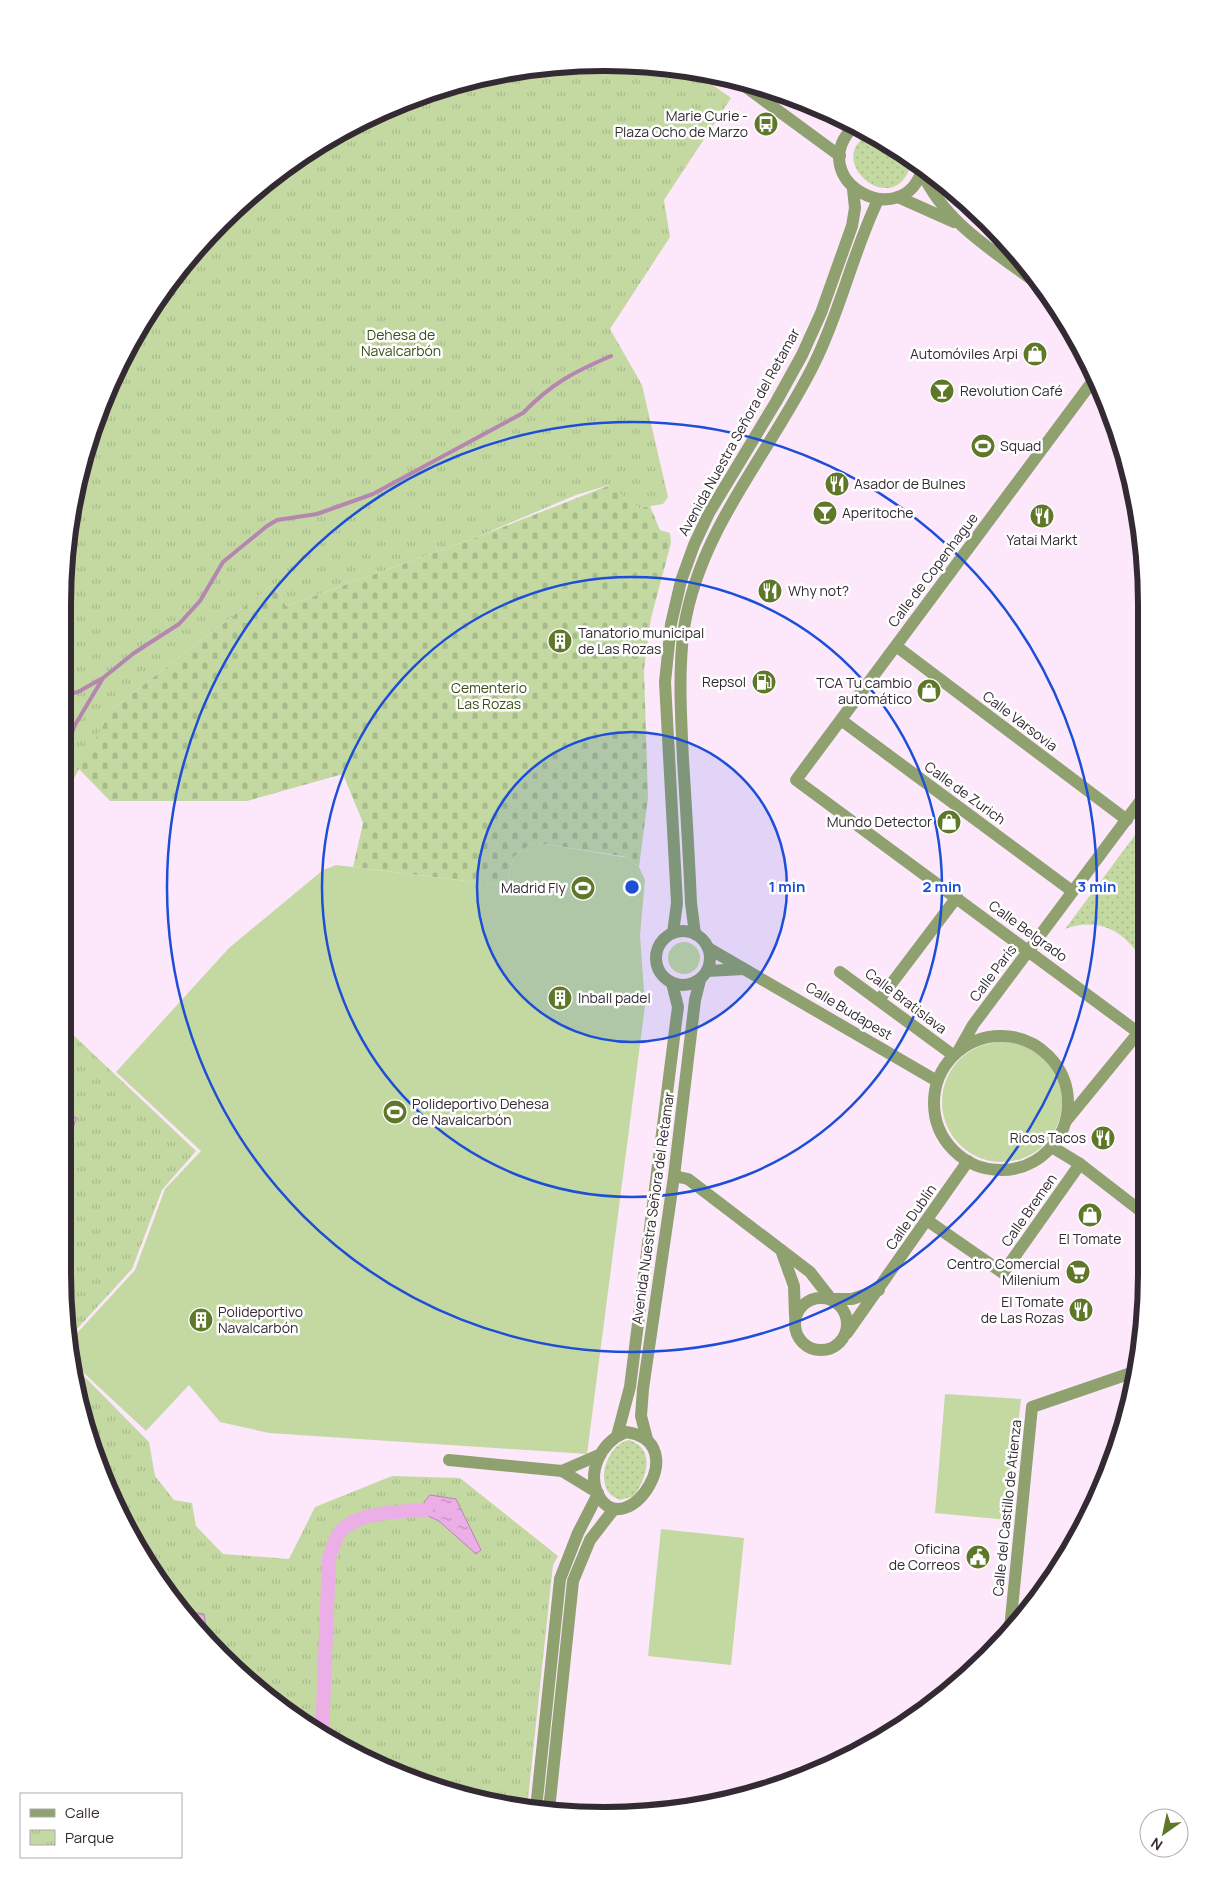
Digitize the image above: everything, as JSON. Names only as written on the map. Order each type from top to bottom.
[{"type":"street","points":[[753,92],[840,156]]},
{"type":"street","points":[[851,132],[842,145],[840,156],[841,168],[853,189],[865,196],[878,200],[898,197],[916,182],[920,174]]},
{"type":"street","points":[[927,179],[934,196],[958,224],[1020,270]]},
{"type":"street","name":"Avenida Nuestra Señora del Retamar","points":[[673,934],[677,903],[665,682],[671,624],[681,581],[694,545],[709,513],[802,355],[820,313],[852,226],[855,208],[853,189]]},
{"type":"street","points":[[898,197],[958,224]]},
{"type":"street","name":"Avenida Nuestra Señora del Retamar","points":[[695,934],[691,903],[679,683],[684,626],[694,586],[707,550],[722,520],[815,363],[835,319],[864,231],[878,200]]},
{"type":"street","name":"Calle de Copenhague","points":[[796,780],[1090,385]]},
{"type":"street","name":"Calle Varsovia","points":[[896,646],[1127,820]]},
{"type":"street","name":"Calle de Zurich","points":[[841,720],[1072,891]]},
{"type":"street","name":"Calle Belgrado","points":[[796,780],[1138,1029]]},
{"type":"street","name":"Calle París","points":[[956,1053],[973,1025],[1138,804]]},
{"type":"street","points":[[879,1000],[957,897]]},
{"type":"street","points":[[704,975],[710,955],[708,948],[695,934],[684,931],[673,934],[662,942],[656,956],[660,972],[672,983],[682,985],[704,975],[744,969]]},
{"type":"street","name":"Calle Budapest","points":[[708,948],[937,1081]]},
{"type":"street","name":"Calle Bratislava","points":[[840,972],[956,1053]]},
{"type":"street","name":"Avenida Nuestra Señora del Retamar","points":[[647,1439],[641,1416],[643,1389],[674,1176],[692,1016],[704,975]]},
{"type":"street","name":"Avenida Nuestra Señora del Retamar","points":[[617,1436],[630,1386],[674,1041],[678,1007],[672,983]]},
{"type":"street","points":[[1066,1121],[1068,1103],[1062,1076],[1046,1053],[1030,1042],[1012,1036],[993,1036],[975,1041],[956,1053],[937,1081],[934,1100],[936,1118],[948,1142],[968,1161],[982,1167],[1013,1169],[1027,1164],[1052,1147],[1066,1121],[1138,1037]]},
{"type":"street","points":[[1052,1147],[1080,1164],[1138,1209]]},
{"type":"street","name":"Calle Dublín","points":[[847,1334],[928,1221],[968,1161]]},
{"type":"street","name":"Calle Bremen","points":[[928,1221],[1003,1273],[1080,1164]]},
{"type":"street","points":[[674,1176],[688,1179],[810,1272],[832,1299],[843,1307],[848,1320],[847,1334],[838,1345],[825,1350],[810,1348],[800,1340],[795,1328],[794,1286],[781,1250]]},
{"type":"street","points":[[795,1317],[800,1307],[809,1300],[821,1296],[832,1299],[852,1299],[879,1290]]},
{"type":"street","name":"Calle del Castillo de Atienza","points":[[1011,1618],[1032,1407],[1129,1374]]},
{"type":"street","points":[[626,1432],[647,1439],[653,1448],[656,1466],[648,1490],[638,1502],[628,1508],[614,1509],[603,1503],[598,1494],[595,1469],[600,1454],[608,1443],[626,1432]]},
{"type":"street","points":[[562,1472],[600,1454]]},
{"type":"street","points":[[449,1460],[562,1472],[598,1494]]},
{"type":"street","points":[[537,1802],[560,1578],[578,1533],[598,1494]]},
{"type":"street","points":[[550,1804],[573,1582],[590,1540],[614,1509]]},
{"type":"green space","name":"Dehesa de Navalcarbón","points":[[570,72],[639,72],[707,81],[731,98],[664,200],[670,237],[610,329],[642,385],[668,497],[663,504],[639,508],[609,485],[576,495],[472,539],[286,606],[274,584],[112,709],[71,784],[72,570],[81,500],[89,466],[112,400],[143,338],[181,280],[227,227],[280,181],[338,143],[400,112],[466,89],[500,81]]},
{"type":"green space","points":[[863,139],[901,161],[909,167],[904,179],[892,187],[879,187],[867,181],[858,171],[853,158],[856,145]]},
{"type":"green space","name":"Cementerio Las Rozas","points":[[610,485],[639,508],[650,506],[660,530],[670,533],[671,543],[651,618],[644,669],[648,798],[639,867],[629,858],[621,856],[538,843],[531,844],[513,857],[507,886],[353,867],[363,823],[343,774],[247,801],[110,801],[78,768],[112,709],[274,584],[286,606],[472,539]]},
{"type":"green space","points":[[1138,831],[1138,955],[1121,935],[1101,926],[1090,924],[1078,925],[1065,929]]},
{"type":"green space","name":"Polideportivo Dehesa de Navalcarbón","points":[[538,843],[629,858],[639,867],[645,880],[640,935],[645,1006],[587,1454],[269,1433],[220,1422],[189,1385],[146,1431],[80,1369],[75,1335],[135,1270],[165,1189],[201,1151],[116,1072],[229,948],[323,870],[336,865],[507,886],[513,857],[531,844]]},
{"type":"green space","points":[[684,942],[695,947],[700,958],[695,969],[684,974],[673,969],[668,958],[673,947]]},
{"type":"green space","points":[[71,1033],[196,1151],[162,1190],[132,1269],[75,1332],[71,1274]]},
{"type":"green space","points":[[1002,1042],[1025,1046],[1045,1059],[1058,1079],[1062,1102],[1058,1125],[1045,1145],[1025,1158],[1002,1162],[979,1158],[959,1145],[946,1125],[942,1102],[946,1079],[959,1059],[979,1046]]},
{"type":"green space","points":[[80,1372],[149,1442],[155,1476],[174,1500],[192,1503],[196,1526],[223,1554],[289,1559],[315,1507],[392,1476],[460,1478],[558,1556],[553,1565],[528,1801],[466,1789],[400,1766],[338,1735],[280,1697],[227,1651],[181,1598],[143,1540],[112,1478],[89,1412]]},
{"type":"green space","points":[[945,1394],[1021,1399],[1008,1520],[935,1513]]},
{"type":"green space","points":[[629,1440],[638,1444],[643,1450],[646,1457],[645,1473],[634,1496],[620,1500],[610,1494],[606,1487],[604,1470],[616,1447],[622,1442]]},
{"type":"green space","points":[[661,1529],[744,1538],[731,1665],[648,1656]]},
{"type":"water","points":[[71,1114],[76,1118],[71,1136]]},
{"type":"water","points":[[430,1495],[456,1499],[481,1550],[476,1554],[439,1521],[426,1515],[424,1502]]},
{"type":"water","points":[[193,1612],[204,1614],[206,1627]]},
{"type":"waterway","points":[[71,735],[103,678],[134,653],[179,624],[200,601],[223,562],[267,526],[277,520],[317,514],[373,494],[523,413],[564,379],[611,356]]},
{"type":"waterway","points":[[71,693],[78,692],[101,679]]},
{"type":"waterway","points":[[322,1726],[329,1558],[337,1538],[340,1532],[348,1525],[368,1516],[426,1510]]},
{"type":"place","name":"Marie Curie - Plaza Ocho de Marzo","points":[[766,124]]},
{"type":"place","name":"Automóviles Arpi","points":[[1035,354]]},
{"type":"place","name":"Revolution Café","points":[[942,391]]},
{"type":"place","name":"Squad","points":[[983,446]]},
{"type":"place","name":"Asador de Bulnes","points":[[837,484]]},
{"type":"place","name":"Aperitoche","points":[[825,513]]},
{"type":"place","name":"Yatai Markt","points":[[1042,516]]},
{"type":"place","name":"Why not?","points":[[770,591]]},
{"type":"place","name":"Tanatorio municipal de Las Rozas","points":[[560,641]]},
{"type":"place","name":"Repsol","points":[[764,682]]},
{"type":"place","name":"TCA Tu cambio automático","points":[[929,691]]},
{"type":"place","name":"Mundo Detector","points":[[949,822]]},
{"type":"place","name":"Madrid Fly","points":[[583,888]]},
{"type":"place","name":"Inball padel","points":[[560,998]]},
{"type":"place","name":"Polideportivo Dehesa de Navalcarbón","points":[[395,1112]]},
{"type":"place","name":"Ricos Tacos","points":[[1103,1138]]},
{"type":"place","name":"El Tomate","points":[[1090,1215]]},
{"type":"place","name":"Centro Comercial Milenium","points":[[1078,1272]]},
{"type":"place","name":"El Tomate de Las Rozas","points":[[1081,1310]]},
{"type":"place","name":"Polideportivo Navalcarbón","points":[[201,1320]]},
{"type":"place","name":"Oficina de Correos","points":[[978,1557]]}]
